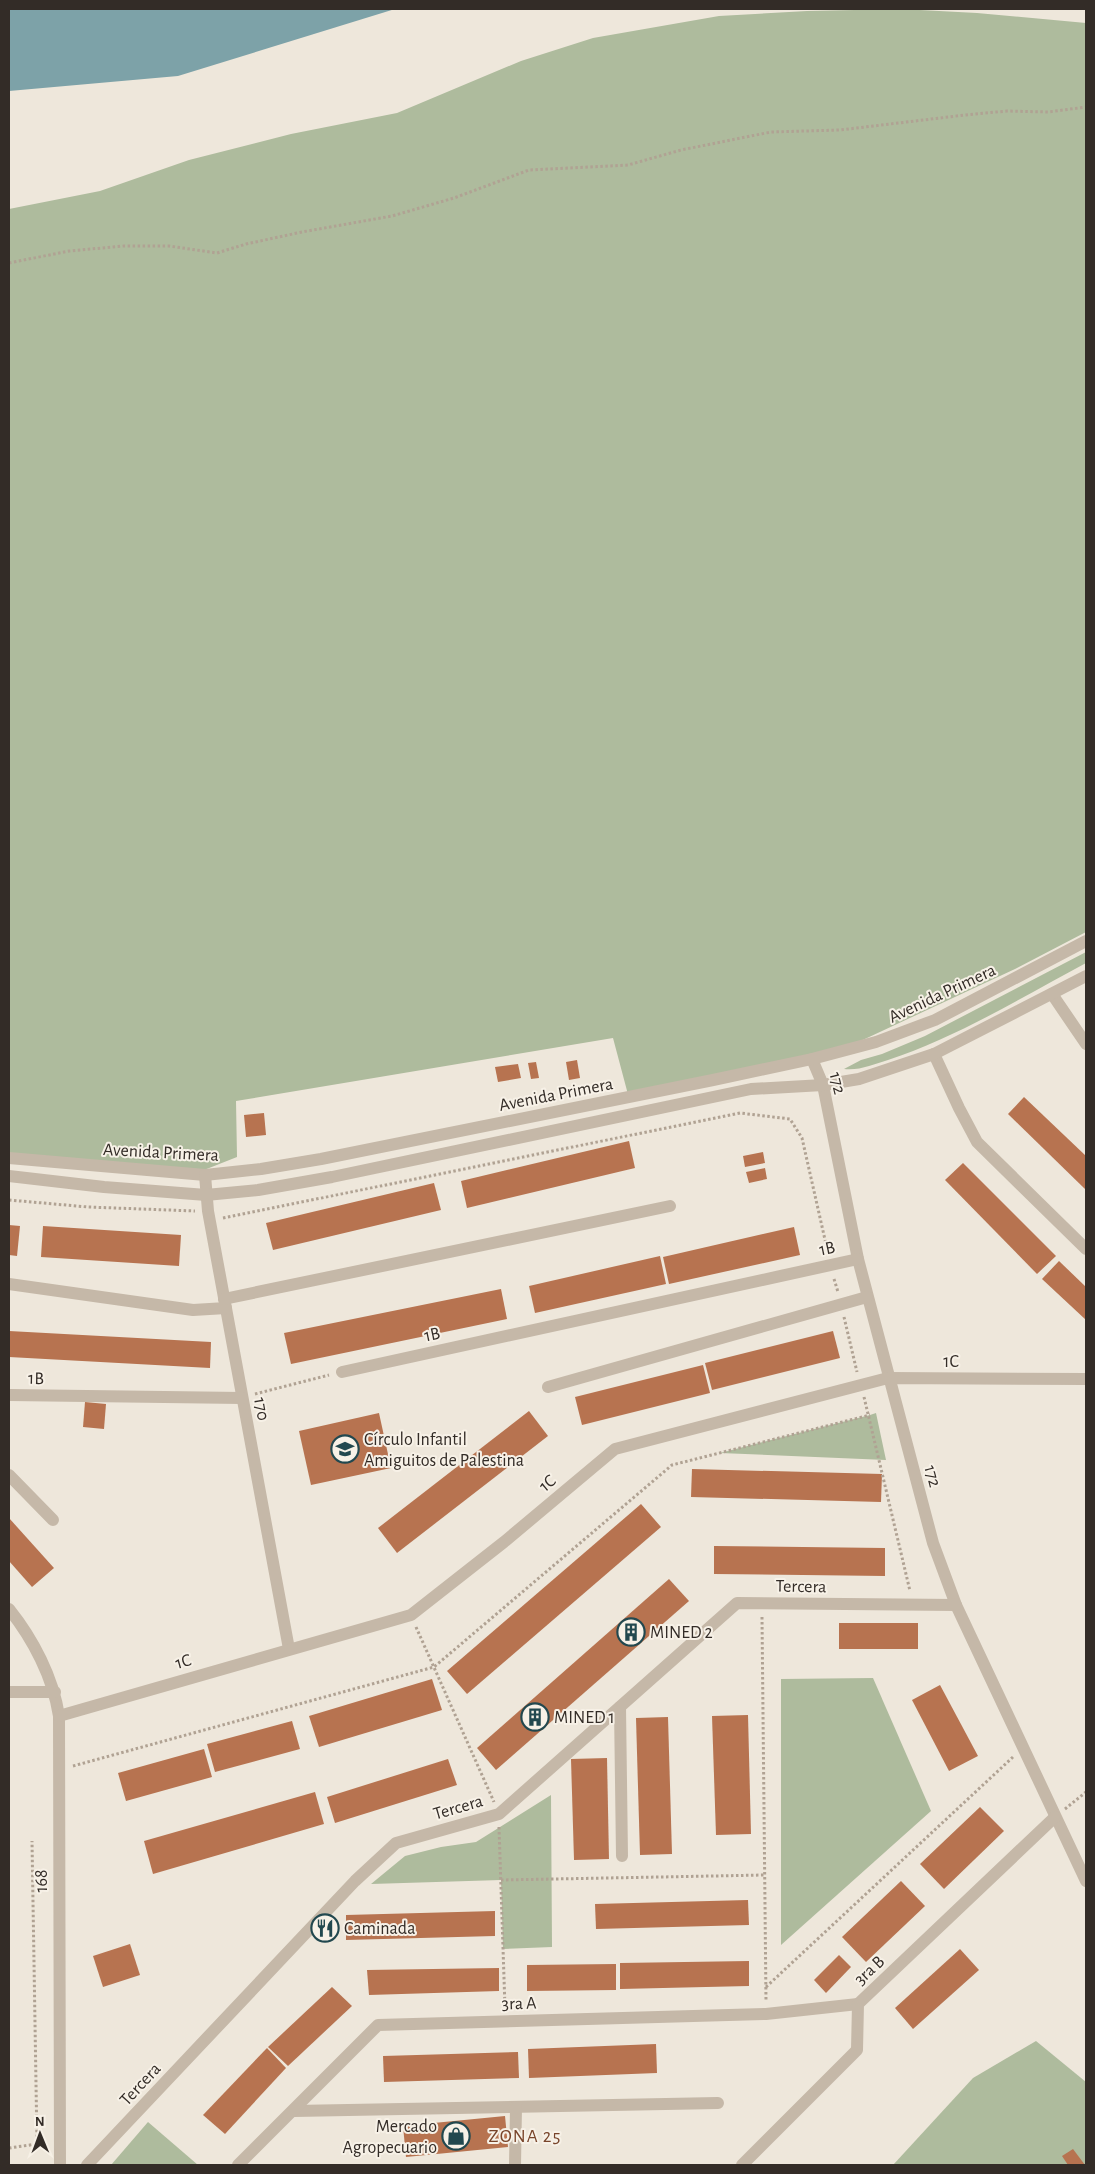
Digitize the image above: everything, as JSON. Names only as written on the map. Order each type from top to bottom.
[{"type":"street","name":"Avenida Primera","points":[[9,1158],[205,1174],[261,1169],[322,1159],[812,1059],[876,1042],[935,1020],[1086,941]]},
{"type":"street","name":"Avenida Primera","points":[[9,1176],[104,1187],[206,1195],[258,1190],[332,1177],[751,1089],[823,1085],[859,1079],[934,1054],[1086,976]]},
{"type":"street","points":[[1052,994],[1086,1044]]},
{"type":"street","points":[[934,1054],[958,1108],[978,1142],[1086,1249]]},
{"type":"street","name":"172","points":[[812,1059],[823,1085],[858,1259],[933,1543],[956,1605],[1086,1881]]},
{"type":"street","name":"170","points":[[205,1174],[209,1216],[289,1649]]},
{"type":"street","points":[[9,1284],[193,1310],[670,1206]]},
{"type":"street","name":"1B","points":[[342,1372],[858,1259]]},
{"type":"street","points":[[548,1387],[868,1297]]},
{"type":"street","name":"1C","points":[[59,1716],[411,1615],[504,1542],[614,1449],[888,1378],[1086,1379]]},
{"type":"street","name":"1B","points":[[9,1395],[242,1398]]},
{"type":"street","points":[[9,1475],[53,1520]]},
{"type":"street","name":"Tercera","points":[[87,2165],[355,1881],[396,1843],[499,1814],[737,1603],[956,1605]]},
{"type":"street","name":"168","points":[[9,1609],[26,1630],[55,1692],[59,1716],[60,2165]]},
{"type":"street","points":[[9,1692],[55,1692]]},
{"type":"street","points":[[620,1707],[622,1856]]},
{"type":"street","name":"3ra B","points":[[742,2165],[857,2050],[858,2004],[1055,1817]]},
{"type":"street","name":"3ra A","points":[[244,2163],[378,2025],[766,2014],[858,2004]]},
{"type":"street","points":[[294,2110],[718,2103]]},
{"type":"street","points":[[515,2165],[516,2107]]},
{"type":"path","points":[[9,263],[69,251],[124,246],[169,246],[217,253],[246,244],[302,232],[392,216],[454,198],[529,170],[628,165],[681,150],[771,132],[840,130],[1007,111],[1048,112],[1086,107]]},
{"type":"path","points":[[9,1200],[209,1216],[730,1115],[749,1114],[790,1119],[802,1138],[841,1306],[870,1415],[913,1605]]},
{"type":"path","points":[[242,1398],[342,1372]]},
{"type":"path","points":[[58,1771],[434,1668],[672,1466],[870,1415]]},
{"type":"path","points":[[762,1603],[766,2014]]},
{"type":"path","points":[[766,1987],[1023,1748]]},
{"type":"path","points":[[1055,1817],[1086,1792]]},
{"type":"path","points":[[9,2148],[37,2144],[32,1841]]},
{"type":"path","points":[[501,1880],[765,1875]]},
{"type":"green space","points":[[901,9],[977,13],[1086,23],[1086,932],[1015,969],[852,1045],[630,1102],[613,1038],[236,1101],[237,1157],[199,1172],[9,1153],[9,209],[100,191],[189,160],[291,134],[397,113],[521,61],[593,38],[719,16],[807,11]]},
{"type":"green space","points":[[1086,952],[1086,963],[965,1028],[914,1051],[888,1060],[861,1068],[844,1069],[861,1060],[882,1054],[925,1036]]},
{"type":"green space","points":[[876,1413],[886,1460],[720,1453],[870,1415]]},
{"type":"green space","points":[[873,1678],[931,1811],[781,1945],[781,1679]]},
{"type":"green space","points":[[551,1795],[552,1947],[503,1949],[501,1880],[371,1884],[405,1856],[441,1847],[476,1842]]},
{"type":"green space","points":[[1036,2041],[1086,2082],[1086,2165],[893,2165],[973,2078]]},
{"type":"green space","points":[[148,2122],[198,2165],[111,2165]]},
{"type":"water","points":[[9,9],[395,9],[178,76],[9,91]]},
{"type":"building","points":[[577,1060],[580,1078],[569,1080],[566,1062]]},
{"type":"building","points":[[536,1062],[539,1078],[531,1079],[528,1063]]},
{"type":"building","points":[[518,1064],[521,1078],[498,1082],[495,1067]]},
{"type":"building","points":[[1024,1097],[1086,1156],[1086,1190],[1008,1114]]},
{"type":"building","points":[[264,1113],[266,1135],[246,1137],[244,1115]]},
{"type":"building","points":[[629,1141],[635,1168],[467,1208],[461,1181]]},
{"type":"building","points":[[763,1152],[765,1163],[745,1167],[743,1156]]},
{"type":"building","points":[[963,1163],[1056,1256],[1037,1274],[945,1180]]},
{"type":"building","points":[[765,1168],[767,1179],[749,1183],[746,1172]]},
{"type":"building","points":[[434,1183],[441,1210],[273,1250],[266,1223]]},
{"type":"building","points":[[9,1225],[20,1226],[17,1256],[9,1255]]},
{"type":"building","points":[[43,1226],[181,1235],[179,1266],[41,1257]]},
{"type":"building","points":[[794,1227],[800,1255],[669,1284],[663,1257]]},
{"type":"building","points":[[660,1256],[666,1284],[535,1313],[529,1286]]},
{"type":"building","points":[[1059,1261],[1086,1287],[1086,1320],[1042,1279]]},
{"type":"building","points":[[501,1289],[507,1319],[291,1364],[284,1333]]},
{"type":"building","points":[[9,1331],[211,1342],[210,1368],[9,1357]]},
{"type":"building","points":[[833,1331],[840,1358],[712,1390],[705,1363]]},
{"type":"building","points":[[703,1365],[710,1393],[582,1425],[575,1397]]},
{"type":"building","points":[[85,1402],[106,1404],[104,1429],[83,1427]]},
{"type":"building","points":[[529,1411],[548,1436],[397,1553],[378,1528]]},
{"type":"building","name":"Círculo Infantil Amiguitos de Palestina","points":[[379,1413],[391,1468],[311,1485],[299,1431]]},
{"type":"building","points":[[692,1469],[882,1474],[881,1502],[691,1497]]},
{"type":"building","points":[[641,1504],[661,1527],[467,1694],[447,1671]]},
{"type":"building","points":[[9,1518],[54,1568],[32,1587],[9,1561]]},
{"type":"building","points":[[714,1546],[885,1548],[885,1576],[714,1574]]},
{"type":"building","points":[[669,1579],[689,1601],[496,1770],[477,1748]]},
{"type":"building","points":[[839,1623],[918,1623],[918,1649],[839,1649]]},
{"type":"building","points":[[432,1679],[442,1710],[319,1747],[309,1716]]},
{"type":"building","points":[[940,1685],[978,1756],[949,1771],[912,1700]]},
{"type":"building","points":[[748,1715],[751,1834],[716,1835],[712,1716]]},
{"type":"building","points":[[668,1717],[672,1854],[640,1855],[636,1718]]},
{"type":"building","points":[[292,1721],[300,1749],[215,1772],[207,1744]]},
{"type":"building","points":[[204,1749],[212,1777],[126,1801],[118,1773]]},
{"type":"building","points":[[607,1758],[609,1859],[574,1860],[571,1759]]},
{"type":"building","points":[[448,1759],[457,1785],[335,1823],[327,1797]]},
{"type":"building","points":[[315,1792],[324,1824],[153,1874],[144,1841]]},
{"type":"building","points":[[980,1807],[1004,1831],[944,1889],[920,1864]]},
{"type":"building","points":[[901,1881],[925,1906],[866,1962],[842,1937]]},
{"type":"building","points":[[748,1900],[749,1925],[596,1929],[595,1904]]},
{"type":"building","points":[[495,1911],[495,1936],[346,1940],[346,1915]]},
{"type":"building","points":[[130,1944],[140,1975],[103,1987],[93,1956]]},
{"type":"building","points":[[960,1949],[979,1970],[913,2029],[895,2008]]},
{"type":"building","points":[[839,1955],[851,1967],[826,1993],[814,1980]]},
{"type":"building","points":[[749,1961],[749,1986],[620,1989],[620,1963]]},
{"type":"building","points":[[616,1964],[616,1990],[527,1991],[527,1965]]},
{"type":"building","points":[[499,1968],[499,1991],[369,1995],[367,1970]]},
{"type":"building","points":[[332,1987],[352,2006],[288,2066],[268,2047]]},
{"type":"building","points":[[656,2044],[657,2073],[529,2078],[528,2049]]},
{"type":"building","points":[[267,2048],[286,2068],[225,2134],[203,2115]]},
{"type":"building","points":[[518,2052],[519,2078],[384,2082],[383,2056]]},
{"type":"building","name":"Mercado Agropecuario","points":[[505,2116],[508,2147],[406,2157],[403,2126]]},
{"type":"building","points":[[1073,2149],[1085,2165],[1068,2165],[1062,2156]]},
{"type":"place","name":"Círculo Infantil Amiguitos de Palestina","points":[[345,1449]]},
{"type":"place","name":"MINED 2","points":[[631,1632]]},
{"type":"place","name":"MINED 1","points":[[535,1717]]},
{"type":"place","name":"Caminada","points":[[325,1928]]},
{"type":"place","name":"Mercado Agropecuario","points":[[456,2136]]},
{"type":"district","name":"ZONA 25","points":[[525,2135]]}]
